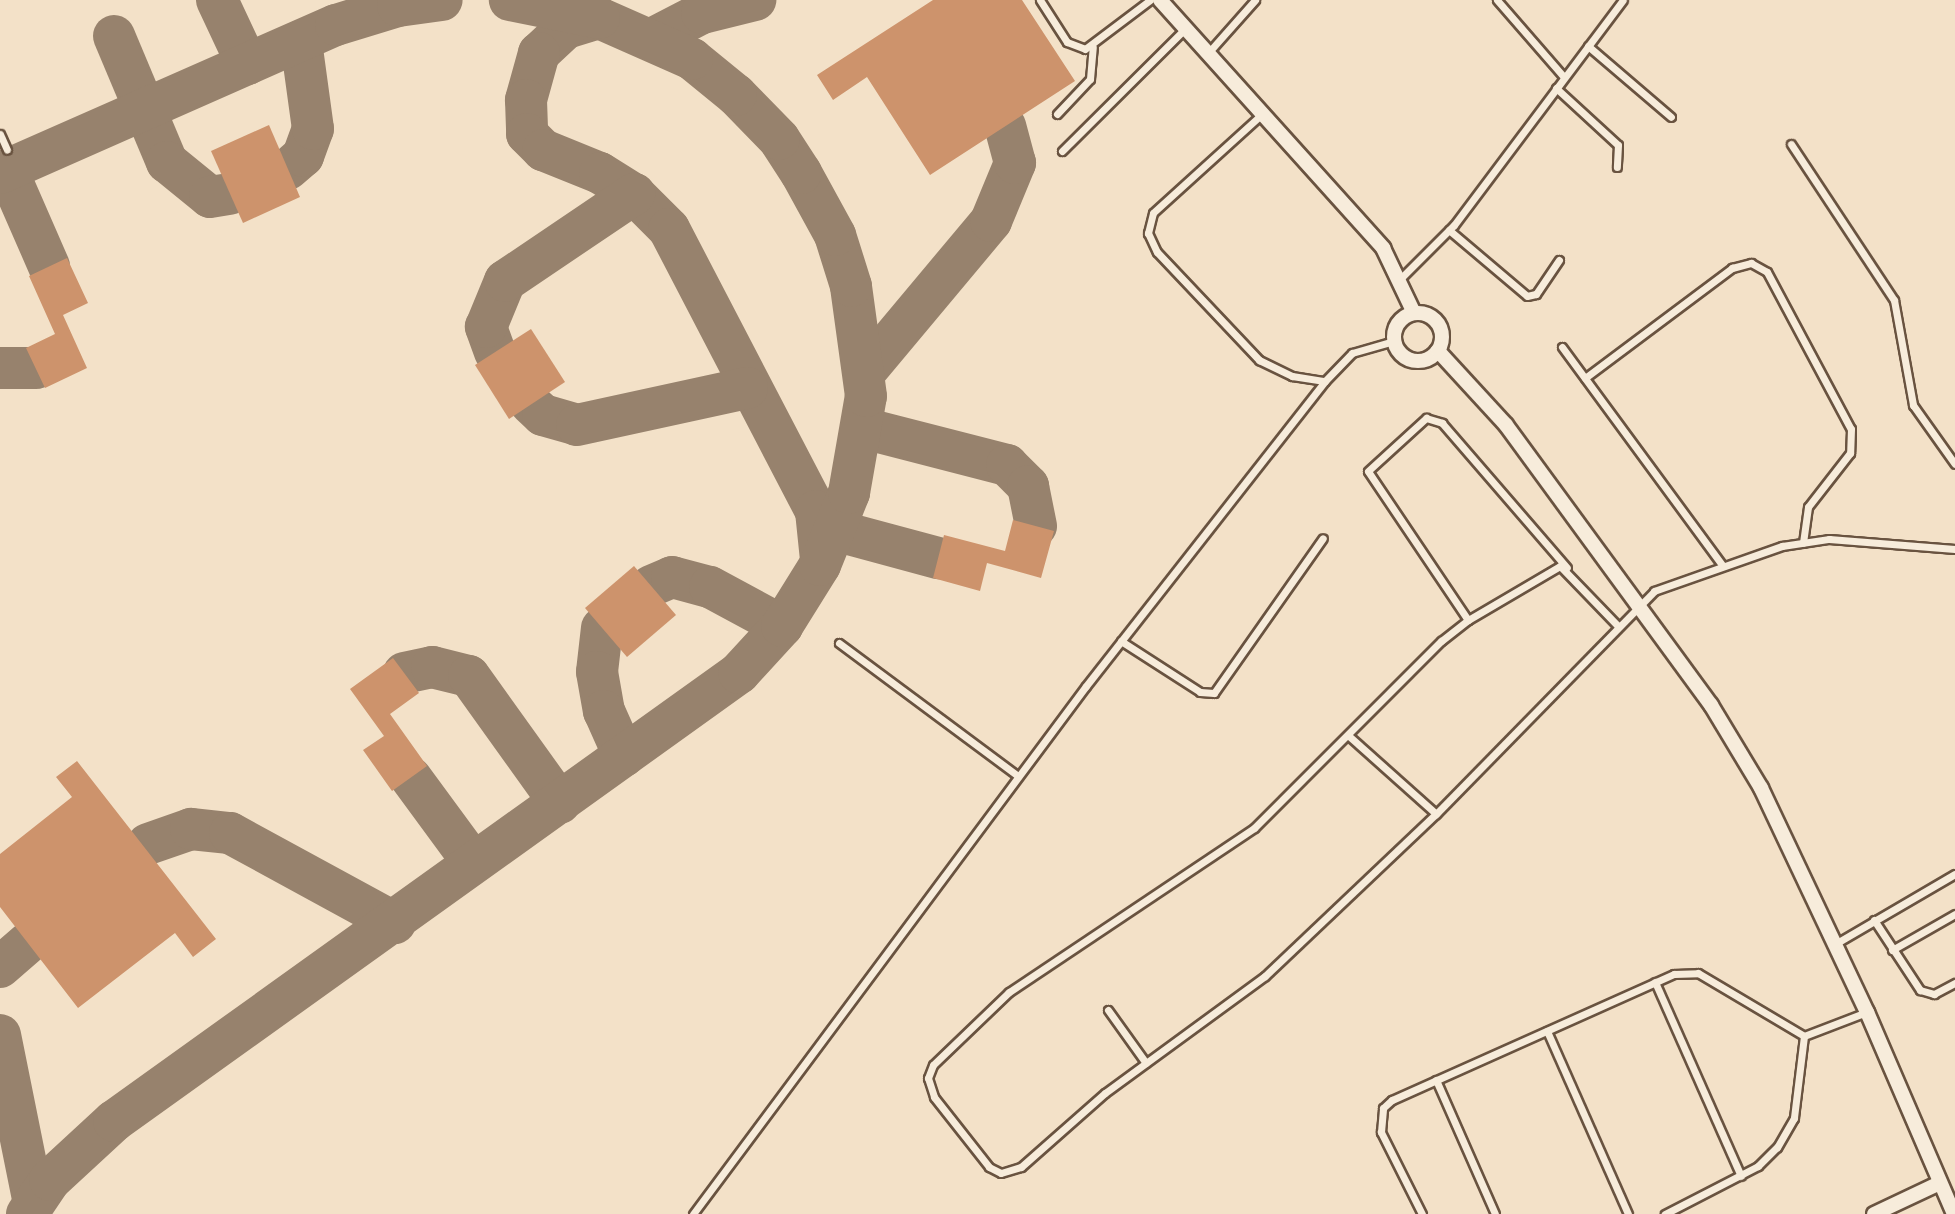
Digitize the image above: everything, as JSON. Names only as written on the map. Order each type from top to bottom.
[{"type":"street","points":[[1160,0],[1383,248],[1400,279],[1414,313],[1439,324],[1438,351],[1506,425],[1637,604],[1743,757],[1761,788],[1867,1012],[1947,1190],[1954,1214]]},
{"type":"street","points":[[1414,313],[1398,323],[1394,341],[1413,360],[1438,351]]},
{"type":"street","points":[[1874,1214],[1947,1190]]},
{"type":"lane","points":[[1040,0],[1066,42],[1080,49],[1093,47],[1150,0]]},
{"type":"lane","points":[[1208,53],[1255,0]]},
{"type":"lane","points":[[1497,0],[1564,77]]},
{"type":"lane","points":[[1400,279],[1449,230],[1623,0]]},
{"type":"lane","points":[[1062,151],[1185,29]]},
{"type":"lane","points":[[1588,46],[1671,117]]},
{"type":"lane","points":[[1057,114],[1090,80],[1093,47]]},
{"type":"lane","points":[[1556,88],[1618,145],[1617,167]]},
{"type":"lane","points":[[1262,114],[1153,213],[1148,233],[1157,252],[1259,360],[1292,376],[1325,381]]},
{"type":"lane","points":[[0,134],[7,150]]},
{"type":"lane","points":[[1791,144],[1894,300],[1913,405],[1955,464]]},
{"type":"lane","points":[[1449,230],[1527,296],[1536,294],[1558,260]]},
{"type":"lane","points":[[1584,378],[1731,268],[1751,263],[1767,272],[1851,429],[1850,453],[1808,507],[1803,543]]},
{"type":"lane","points":[[693,1214],[1018,776],[1325,381],[1352,353],[1394,341]]},
{"type":"lane","points":[[1562,347],[1722,565]]},
{"type":"lane","points":[[1468,620],[1368,471],[1426,418],[1442,423],[1617,625]]},
{"type":"lane","points":[[1121,641],[1200,692],[1214,693],[1323,538]]},
{"type":"lane","points":[[1567,568],[1555,567],[1468,620],[1441,641],[1350,737],[1254,828],[1009,992],[933,1065],[928,1078],[934,1097],[989,1167],[1010,1173],[1146,1063],[1265,976],[1436,814],[1637,604],[1683,577],[1803,543],[1829,539],[1955,549]]},
{"type":"lane","points":[[839,644],[1018,776]]},
{"type":"lane","points":[[1350,737],[1436,814]]},
{"type":"lane","points":[[1835,944],[1955,874]]},
{"type":"lane","points":[[1892,950],[1955,914]]},
{"type":"lane","points":[[1874,920],[1920,990],[1934,994],[1955,983]]},
{"type":"lane","points":[[1422,1214],[1378,1123],[1392,1100],[1674,974],[1698,973],[1804,1036]]},
{"type":"lane","points":[[1655,982],[1741,1176]]},
{"type":"lane","points":[[1108,1010],[1146,1063]]},
{"type":"lane","points":[[1804,1036],[1867,1012]]},
{"type":"lane","points":[[1547,1031],[1628,1214]]},
{"type":"lane","points":[[1665,1214],[1741,1176],[1787,1134],[1804,1036]]},
{"type":"lane","points":[[1436,1080],[1496,1214]]},
{"type":"building","points":[[933,0],[1022,0],[1075,81],[930,175],[867,77],[833,100],[817,75]]},
{"type":"building","points":[[269,125],[300,197],[243,223],[211,151]]},
{"type":"building","points":[[67,258],[88,303],[63,315],[87,368],[45,388],[26,348],[55,334],[29,276]]},
{"type":"building","points":[[531,329],[565,382],[509,419],[475,365]]},
{"type":"building","points":[[1013,520],[1054,531],[1041,578],[987,563],[980,591],[933,578],[944,535],[1005,551]]},
{"type":"building","points":[[634,566],[676,615],[627,657],[585,608]]},
{"type":"building","points":[[393,658],[419,693],[390,714],[427,766],[392,791],[363,750],[384,736],[350,689]]},
{"type":"building","points":[[77,761],[216,939],[193,957],[175,933],[78,1008],[0,907],[0,854],[72,797],[56,777]]},
{"type":"taxiway","points":[[217,0],[247,64]]},
{"type":"taxiway","points":[[0,173],[336,25],[398,6],[442,0]]},
{"type":"taxiway","points":[[27,1214],[50,1180],[114,1121],[739,673],[782,626],[820,565],[849,493],[866,396],[851,286],[835,235],[801,173],[779,139],[736,95],[692,59],[599,18],[510,0]]},
{"type":"taxiway","points":[[652,39],[702,13],[755,0]]},
{"type":"taxiway","points":[[599,18],[566,28],[539,53],[526,100],[527,134],[543,150],[600,173],[634,194],[669,229],[816,511],[821,559]]},
{"type":"taxiway","points":[[114,36],[167,162],[210,197],[230,194]]},
{"type":"taxiway","points":[[288,169],[303,156],[313,129],[301,41]]},
{"type":"taxiway","points":[[864,373],[991,221],[1015,163],[1005,126]]},
{"type":"taxiway","points":[[7,170],[49,266]]},
{"type":"taxiway","points":[[495,352],[486,327],[505,281],[634,194]]},
{"type":"taxiway","points":[[0,368],[36,368]]},
{"type":"taxiway","points":[[531,404],[543,415],[577,425],[747,388]]},
{"type":"taxiway","points":[[863,428],[1007,465],[1028,486],[1036,526]]},
{"type":"taxiway","points":[[834,530],[938,558]]},
{"type":"taxiway","points":[[651,586],[672,577],[710,587],[782,626]]},
{"type":"taxiway","points":[[602,628],[597,672],[604,711],[624,756]]},
{"type":"taxiway","points":[[404,673],[432,667],[469,676],[560,803]]},
{"type":"taxiway","points":[[411,778],[472,861]]},
{"type":"taxiway","points":[[148,844],[191,829],[230,833],[395,923]]},
{"type":"taxiway","points":[[0,967],[28,943]]},
{"type":"taxiway","points":[[0,1035],[34,1203]]}]
